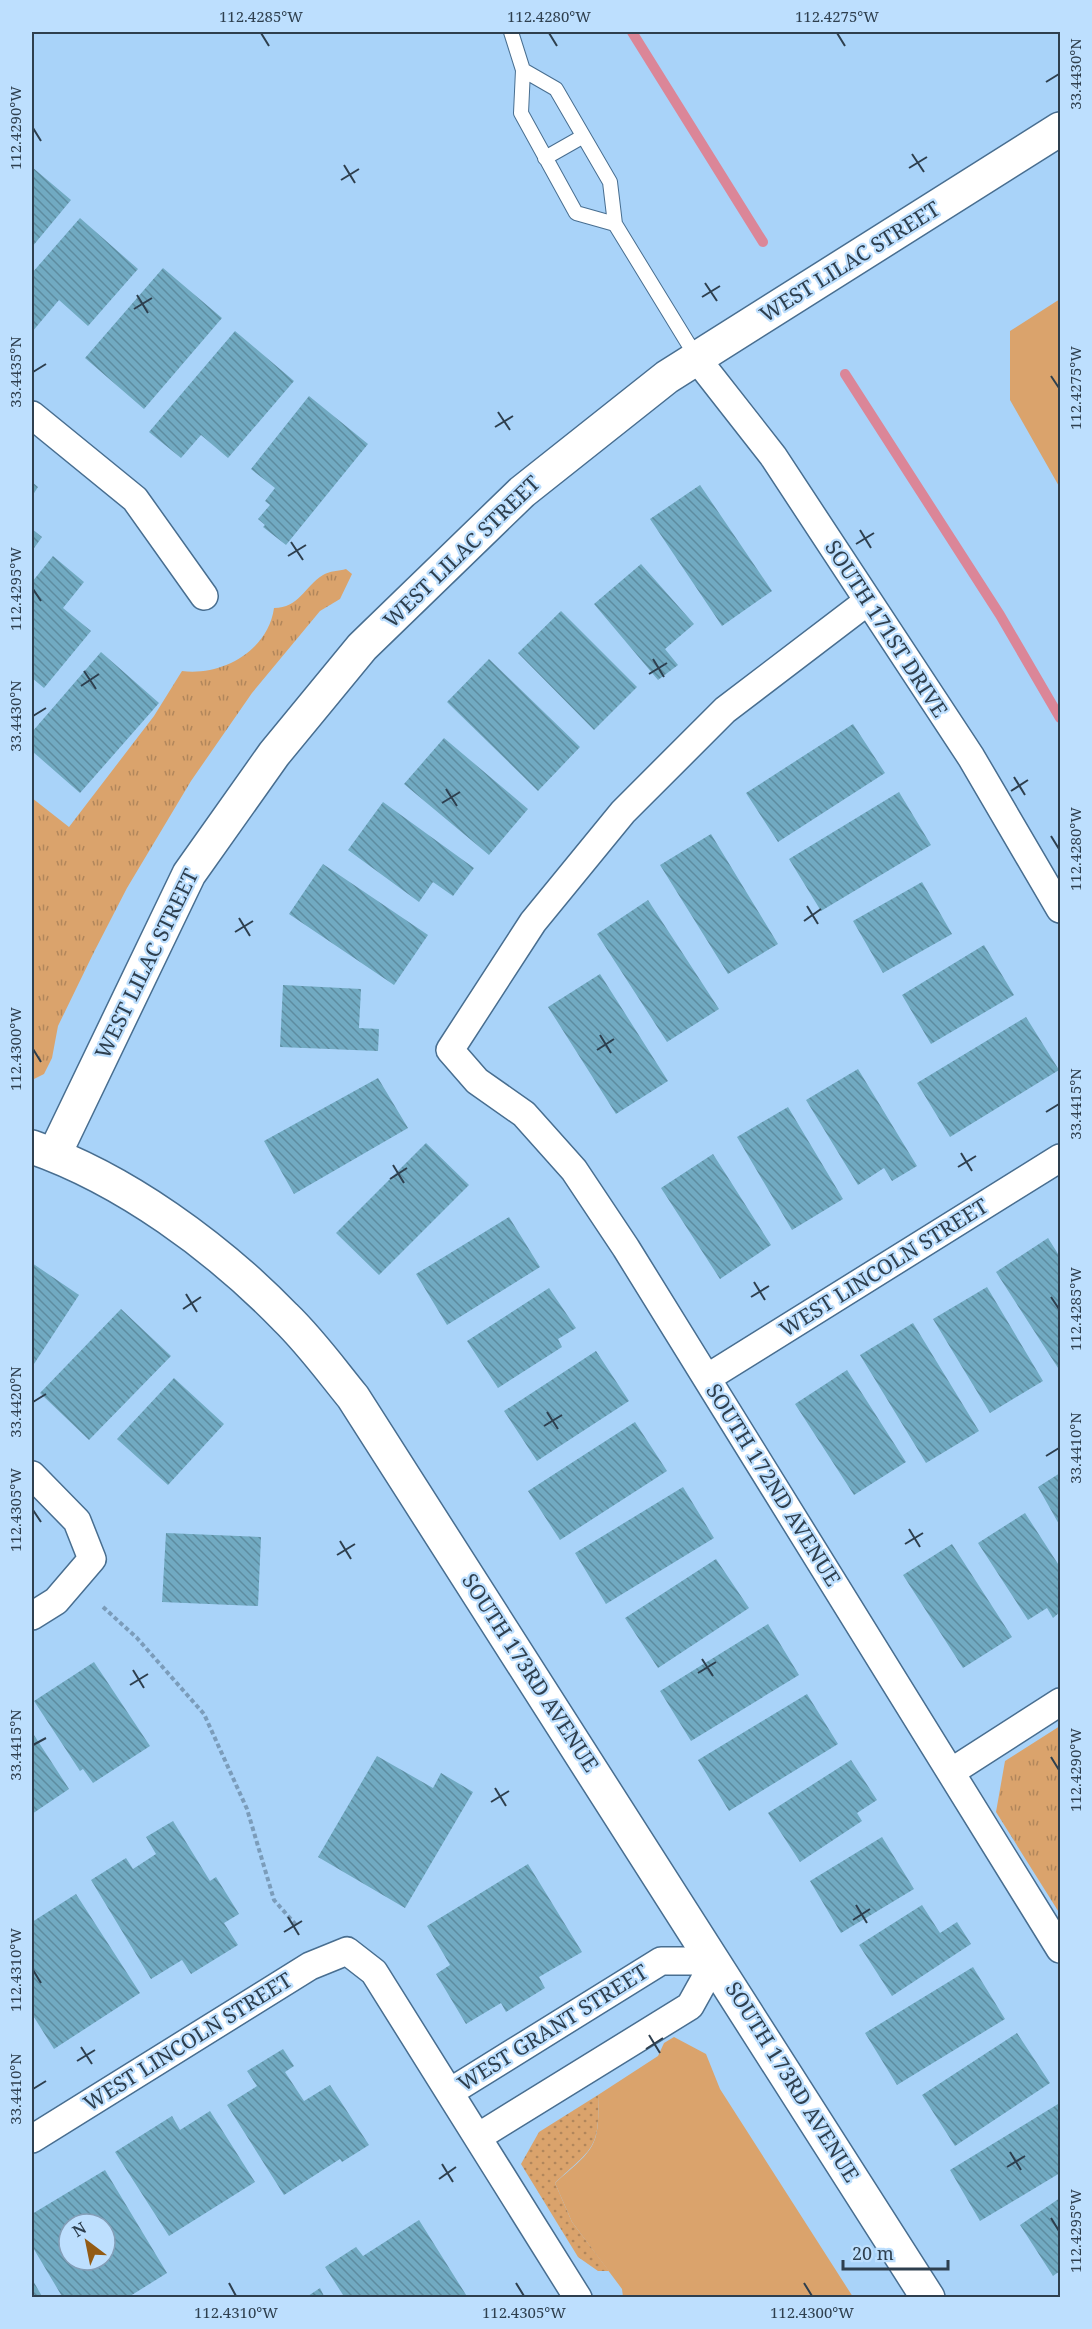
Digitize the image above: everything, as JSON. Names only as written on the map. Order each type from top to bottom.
[{"type":"street","name":"WEST LILAC STREET","points":[[43,1151],[189,874],[274,754],[362,647],[522,492],[621,412],[697,358],[1060,129]]},
{"type":"street","name":"SOUTH 171ST DRIVE","points":[[697,358],[773,456],[971,757],[1060,909]]},
{"type":"street","points":[[32,415],[135,500],[204,596]]},
{"type":"street","name":"SOUTH 172ND AVENUE","points":[[868,601],[725,710],[623,812],[533,922],[450,1050],[477,1081],[524,1114],[574,1170],[627,1248],[1060,1949]]},
{"type":"street","name":"SOUTH 173RD AVENUE","points":[[43,1151],[133,1197],[205,1245],[285,1317],[353,1397],[928,2298]]},
{"type":"street","name":"WEST LINCOLN STREET","points":[[707,1378],[1060,1158]]},
{"type":"street","points":[[32,1475],[77,1521],[92,1559],[56,1601],[32,1616]]},
{"type":"street","points":[[951,1772],[1060,1702]]},
{"type":"street","name":"WEST LINCOLN STREET","points":[[32,2139],[310,1966],[347,1951],[374,1972],[450,2092]]},
{"type":"street","name":"WEST GRANT STREET","points":[[450,2092],[661,1961],[715,1961]]},
{"type":"street","points":[[478,2137],[690,2006],[715,1961]]},
{"type":"street","points":[[450,2092],[578,2298]]},
{"type":"lane","points":[[511,32],[523,70],[521,113],[545,158],[576,213],[615,224]]},
{"type":"lane","points":[[523,70],[556,89],[610,183],[615,224],[697,358]]},
{"type":"lane","points":[[545,158],[582,137]]},
{"type":"path","points":[[103,1607],[138,1638],[204,1714],[246,1809],[274,1900],[296,1925]]},
{"type":"green space","points":[[1060,299],[1060,488],[1010,400],[1010,331]]},
{"type":"green space","points":[[346,569],[352,574],[340,599],[320,611],[252,693],[191,781],[127,888],[94,952],[58,1026],[52,1058],[44,1074],[32,1080],[32,798],[69,827],[154,716],[182,671],[212,669],[241,658],[263,637],[274,608],[290,605],[325,574]]},
{"type":"green space","points":[[1060,1726],[1060,1914],[996,1812],[1005,1761]]},
{"type":"green space","points":[[674,2037],[706,2054],[720,2089],[853,2297],[623,2297],[622,2289],[572,2222],[555,2183],[592,2146],[598,2126],[598,2095],[658,2056],[664,2043]]},
{"type":"green space","points":[[598,2095],[597,2127],[592,2146],[555,2183],[572,2222],[609,2271],[598,2271],[578,2257],[521,2164],[539,2132]]},
{"type":"building","points":[[32,167],[71,200],[32,247]]},
{"type":"building","points":[[80,218],[138,269],[88,326],[59,300],[32,332],[32,273]]},
{"type":"building","points":[[163,268],[222,318],[144,409],[85,358]]},
{"type":"building","points":[[235,331],[294,381],[228,458],[201,435],[181,458],[149,432]]},
{"type":"building","points":[[309,396],[368,444],[286,545],[263,527],[265,525],[258,519],[270,505],[265,501],[275,488],[251,469]]},
{"type":"building","points":[[32,482],[38,487],[32,496]]},
{"type":"building","points":[[700,485],[772,591],[722,626],[650,519]]},
{"type":"building","points":[[32,529],[42,537],[32,551]]},
{"type":"building","points":[[53,556],[84,582],[63,608],[91,631],[44,688],[32,678],[32,582]]},
{"type":"building","points":[[641,564],[694,624],[665,649],[678,665],[658,680],[594,604]]},
{"type":"building","points":[[561,611],[637,687],[594,730],[518,653]]},
{"type":"building","points":[[101,652],[159,703],[80,793],[32,751],[32,732]]},
{"type":"building","points":[[489,659],[580,747],[538,791],[447,702]]},
{"type":"building","points":[[853,724],[885,773],[778,842],[746,793]]},
{"type":"building","points":[[444,738],[528,809],[489,855],[404,784]]},
{"type":"building","points":[[899,792],[931,845],[821,911],[789,859]]},
{"type":"building","points":[[383,802],[474,868],[453,896],[433,882],[419,902],[348,850]]},
{"type":"building","points":[[711,834],[778,944],[728,974],[660,865]]},
{"type":"building","points":[[323,864],[428,935],[394,985],[289,914]]},
{"type":"building","points":[[922,882],[952,934],[883,973],[853,921]]},
{"type":"building","points":[[648,900],[719,1009],[667,1042],[597,934]]},
{"type":"building","points":[[984,945],[1014,995],[931,1044],[902,995]]},
{"type":"building","points":[[600,974],[668,1081],[616,1114],[548,1007]]},
{"type":"building","points":[[283,985],[361,989],[359,1028],[379,1029],[378,1051],[280,1047]]},
{"type":"building","points":[[1026,1017],[1059,1070],[950,1137],[917,1083]]},
{"type":"building","points":[[858,1069],[917,1166],[892,1181],[884,1168],[858,1185],[806,1100]]},
{"type":"building","points":[[378,1078],[408,1128],[294,1194],[264,1141]]},
{"type":"building","points":[[788,1107],[843,1199],[792,1230],[737,1137]]},
{"type":"building","points":[[426,1143],[469,1185],[379,1275],[336,1233]]},
{"type":"building","points":[[713,1154],[771,1245],[720,1279],[661,1188]]},
{"type":"building","points":[[509,1217],[540,1267],[447,1325],[416,1274]]},
{"type":"building","points":[[1048,1238],[1060,1257],[1060,1371],[996,1272]]},
{"type":"building","points":[[32,1263],[79,1295],[32,1367]]},
{"type":"building","points":[[987,1287],[1043,1381],[990,1413],[933,1319]]},
{"type":"building","points":[[549,1288],[576,1328],[558,1339],[562,1347],[498,1388],[467,1341]]},
{"type":"building","points":[[121,1309],[171,1356],[89,1440],[40,1393]]},
{"type":"building","points":[[913,1323],[979,1431],[926,1463],[860,1355]]},
{"type":"building","points":[[596,1351],[629,1401],[537,1461],[504,1411]]},
{"type":"building","points":[[847,1370],[906,1462],[854,1495],[795,1404]]},
{"type":"building","points":[[174,1378],[224,1424],[168,1485],[117,1439]]},
{"type":"building","points":[[635,1422],[667,1471],[560,1540],[528,1491]]},
{"type":"building","points":[[1060,1473],[1060,1526],[1038,1487]]},
{"type":"building","points":[[683,1487],[714,1538],[606,1604],[575,1553]]},
{"type":"building","points":[[1025,1513],[1060,1567],[1060,1612],[1053,1618],[1047,1608],[1028,1620],[978,1543]]},
{"type":"building","points":[[166,1533],[261,1537],[258,1606],[162,1602]]},
{"type":"building","points":[[952,1544],[1012,1637],[963,1668],[903,1575]]},
{"type":"building","points":[[716,1559],[749,1608],[658,1668],[625,1618]]},
{"type":"building","points":[[768,1624],[799,1675],[691,1741],[660,1691]]},
{"type":"building","points":[[94,1662],[150,1746],[93,1783],[83,1769],[80,1771],[34,1701]]},
{"type":"building","points":[[807,1694],[838,1744],[729,1811],[698,1760]]},
{"type":"building","points":[[32,1732],[69,1789],[32,1814]]},
{"type":"building","points":[[377,1756],[433,1788],[441,1773],[473,1792],[405,1908],[318,1857]]},
{"type":"building","points":[[851,1760],[877,1800],[857,1813],[862,1821],[800,1862],[768,1813]]},
{"type":"building","points":[[173,1821],[210,1881],[216,1877],[239,1914],[224,1923],[238,1945],[191,1974],[182,1960],[151,1979],[91,1880],[126,1858],[133,1869],[156,1854],[146,1837]]},
{"type":"building","points":[[882,1837],[914,1889],[841,1933],[810,1881]]},
{"type":"building","points":[[528,1864],[582,1952],[539,1977],[545,1988],[506,2012],[501,2003],[466,2024],[436,1974],[450,1965],[427,1926]]},
{"type":"building","points":[[76,1894],[140,1993],[54,2049],[32,2014],[32,1922]]},
{"type":"building","points":[[922,1905],[940,1933],[957,1922],[971,1944],[892,1996],[859,1945]]},
{"type":"building","points":[[973,1967],[1005,2019],[897,2085],[865,2033]]},
{"type":"building","points":[[1017,2033],[1050,2083],[955,2146],[922,2095]]},
{"type":"building","points":[[283,2049],[294,2066],[285,2072],[304,2101],[330,2085],[369,2145],[342,2162],[340,2159],[284,2195],[227,2105],[257,2086],[247,2071]]},
{"type":"building","points":[[1058,2104],[1060,2173],[980,2221],[950,2170]]},
{"type":"building","points":[[210,2111],[255,2182],[169,2236],[115,2152],[172,2116],[180,2130]]},
{"type":"building","points":[[105,2170],[167,2273],[127,2298],[63,2298],[32,2246],[32,2214]]},
{"type":"building","points":[[1060,2198],[1060,2271],[1053,2276],[1020,2225]]},
{"type":"building","points":[[419,2220],[468,2298],[345,2298],[325,2267],[356,2247],[363,2256]]},
{"type":"building","points":[[32,2279],[43,2298],[32,2298]]},
{"type":"building","points":[[320,2288],[325,2298],[305,2298]]},
{"type":"waterway","points":[[632,32],[763,242]]},
{"type":"waterway","points":[[845,374],[1000,615],[1060,718]]}]
